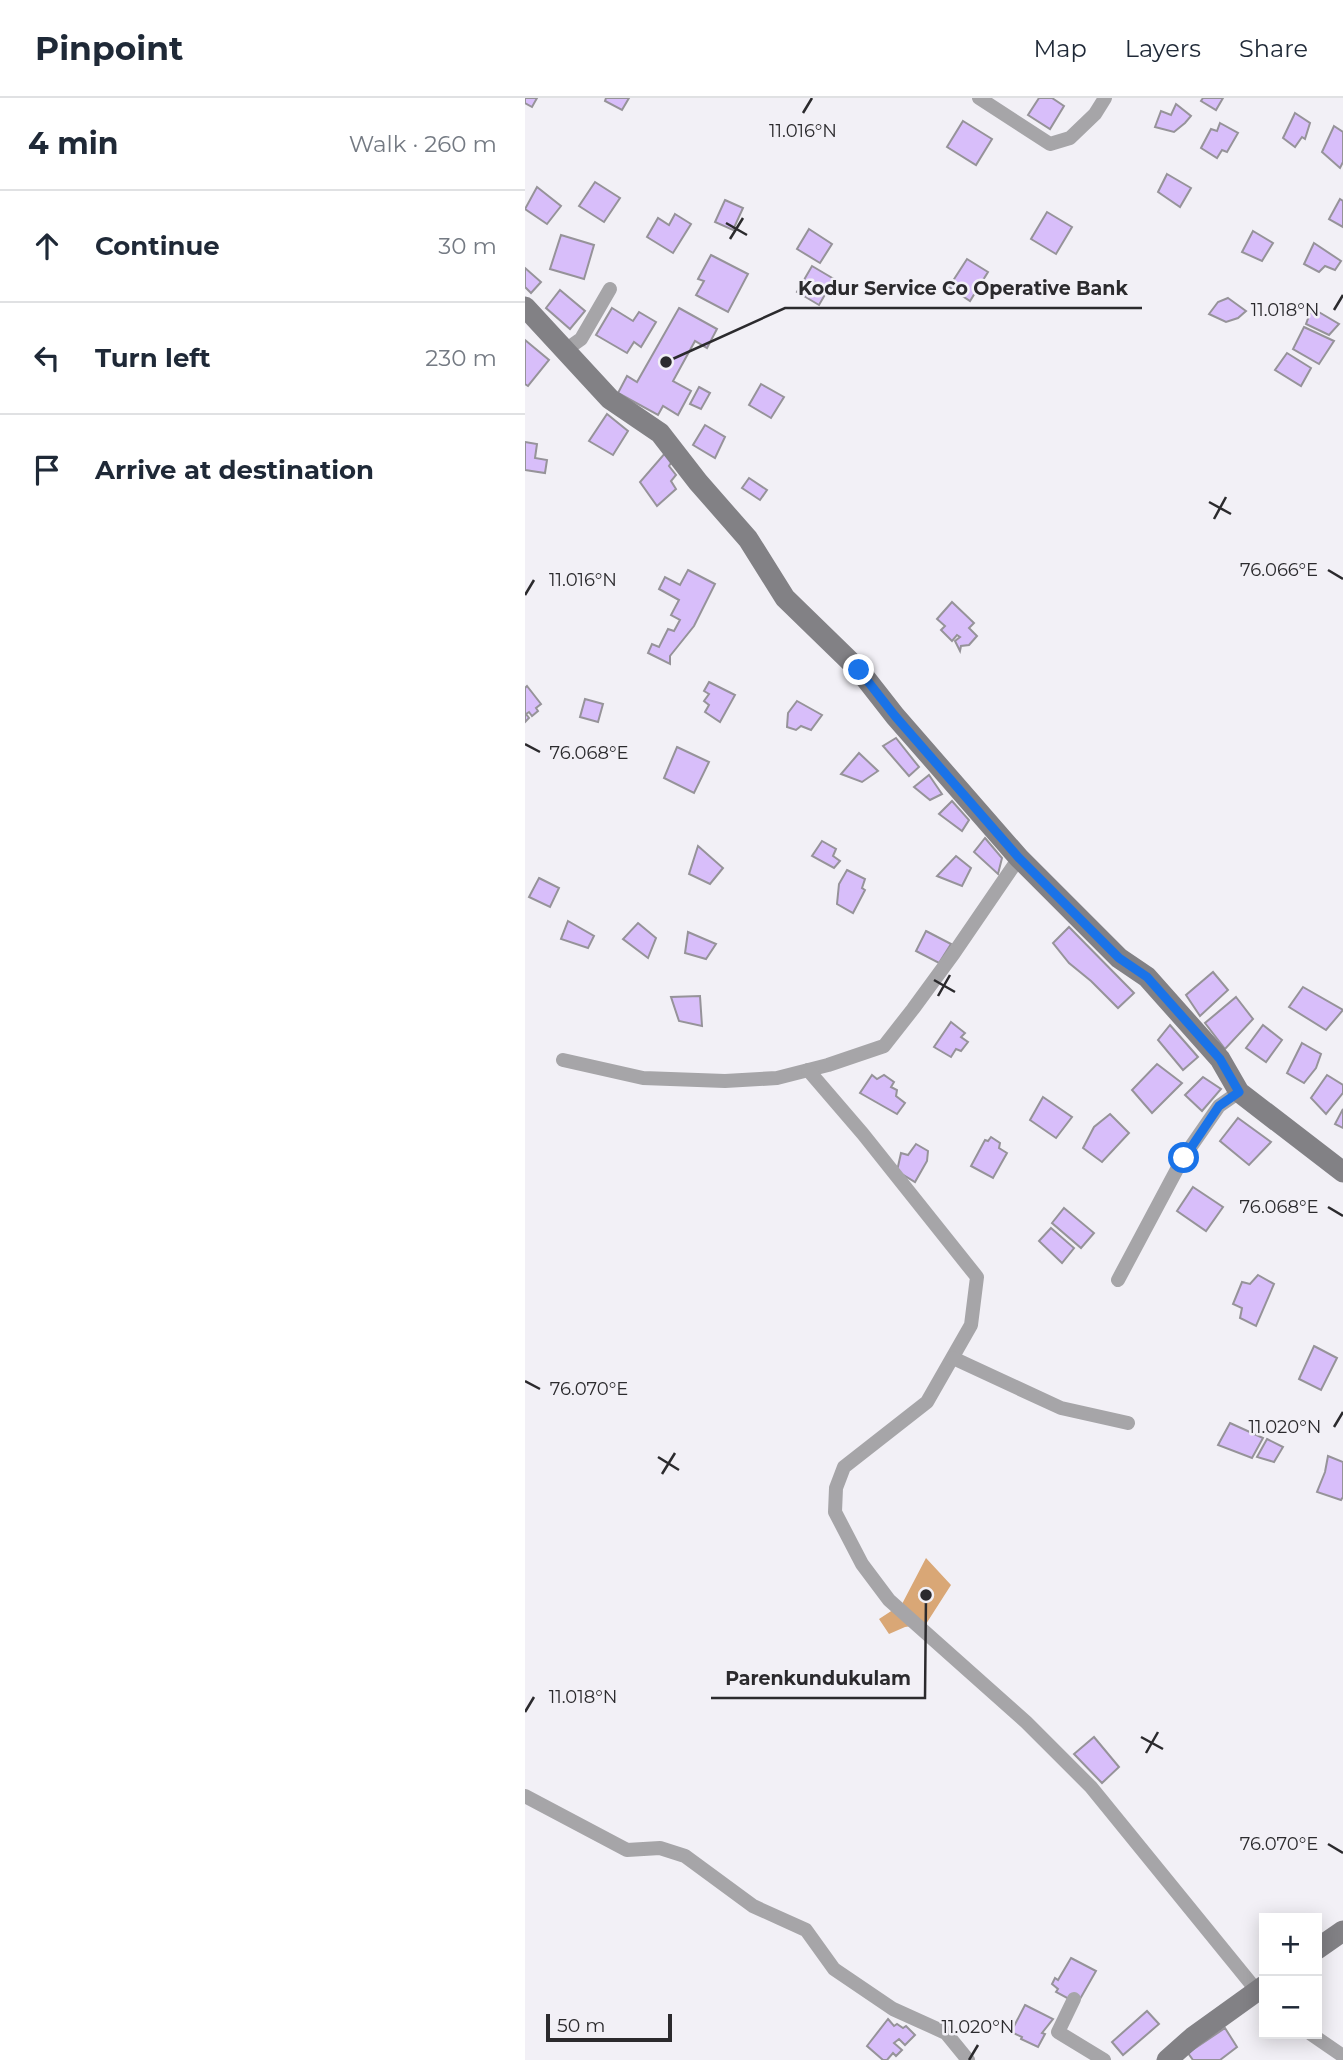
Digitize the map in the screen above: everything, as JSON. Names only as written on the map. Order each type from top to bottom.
[{"type":"street","points":[[979,98],[1051,144],[1070,138],[1094,114],[1105,98]]},
{"type":"street","points":[[563,351],[581,339],[610,289]]},
{"type":"street","points":[[525,307],[610,399],[660,433],[748,539],[785,598],[859,670],[895,716],[1019,858],[1119,958],[1147,977],[1220,1059],[1239,1092],[1343,1172]]},
{"type":"street","points":[[563,1060],[643,1078],[725,1081],[777,1078],[884,1046],[937,976],[1019,858]]},
{"type":"street","points":[[808,1070],[863,1134],[977,1277],[971,1325],[927,1402],[844,1467],[836,1488],[835,1512],[862,1564],[889,1600],[1026,1722],[1091,1787],[1259,1987]]},
{"type":"street","points":[[1118,1280],[1184,1158],[1219,1106],[1239,1092]]},
{"type":"street","points":[[953,1358],[1061,1408],[1128,1423]]},
{"type":"street","points":[[525,1796],[627,1850],[660,1848],[685,1856],[753,1906],[806,1930],[834,1969],[893,2010],[946,2033],[968,2060]]},
{"type":"street","points":[[1322,1946],[1343,1931]]},
{"type":"street","points":[[1167,2060],[1193,2037],[1259,1993]]},
{"type":"street","points":[[1074,1999],[1058,2032],[1104,2060]]},
{"type":"street","points":[[1318,2039],[1343,2056]]},
{"type":"shaded area","points":[[926,1558],[951,1585],[926,1624],[905,1627],[889,1634],[879,1619],[902,1604]]},
{"type":"building","points":[[525,98],[537,98],[532,107],[525,103]]},
{"type":"building","points":[[606,98],[629,98],[622,110],[605,101]]},
{"type":"building","points":[[1039,98],[1052,98],[1064,106],[1050,129],[1028,115]]},
{"type":"building","points":[[1203,98],[1223,98],[1216,110],[1201,101]]},
{"type":"building","points":[[1176,104],[1191,116],[1185,123],[1174,132],[1155,127],[1161,111],[1171,115]]},
{"type":"building","points":[[1295,113],[1310,123],[1305,139],[1302,137],[1295,147],[1283,138]]},
{"type":"building","points":[[963,121],[992,139],[976,165],[947,147]]},
{"type":"building","points":[[1220,123],[1238,133],[1227,152],[1222,150],[1217,158],[1201,148],[1211,129],[1217,131]]},
{"type":"building","points":[[1334,126],[1343,132],[1343,162],[1340,168],[1322,152]]},
{"type":"building","points":[[1167,174],[1191,188],[1180,207],[1158,192]]},
{"type":"building","points":[[595,182],[620,198],[604,222],[579,206]]},
{"type":"building","points":[[537,187],[561,206],[547,224],[525,209]]},
{"type":"building","points":[[1340,199],[1343,201],[1343,227],[1329,219]]},
{"type":"building","points":[[725,200],[743,208],[733,230],[715,222]]},
{"type":"building","points":[[1047,212],[1072,227],[1056,254],[1031,239]]},
{"type":"building","points":[[675,214],[691,224],[673,253],[647,237],[658,218],[669,225]]},
{"type":"building","points":[[809,229],[832,244],[820,263],[797,249]]},
{"type":"building","points":[[1253,231],[1273,243],[1262,261],[1242,252]]},
{"type":"building","points":[[561,235],[594,245],[584,279],[550,269]]},
{"type":"building","points":[[1314,243],[1341,261],[1335,270],[1325,266],[1319,272],[1304,264]]},
{"type":"building","points":[[711,255],[748,274],[728,312],[696,295],[704,281],[698,279]]},
{"type":"building","points":[[967,259],[988,272],[970,301],[949,287]]},
{"type":"building","points":[[812,266],[834,279],[819,305],[797,292]]},
{"type":"building","points":[[525,268],[541,282],[531,293],[525,287]]},
{"type":"building","points":[[560,290],[585,311],[570,329],[546,308]]},
{"type":"building","points":[[1228,298],[1246,311],[1238,318],[1226,322],[1209,314],[1218,302]]},
{"type":"building","points":[[612,308],[633,321],[639,312],[656,322],[641,347],[634,342],[627,353],[596,335]]},
{"type":"building","points":[[679,308],[717,329],[707,348],[695,341],[673,381],[691,391],[678,415],[663,406],[658,415],[618,393],[627,376],[637,382]]},
{"type":"building","points":[[1312,308],[1339,324],[1329,335],[1306,324]]},
{"type":"building","points":[[1304,327],[1334,341],[1319,364],[1293,349]]},
{"type":"building","points":[[525,340],[549,360],[528,386],[525,384]]},
{"type":"building","points":[[1287,353],[1311,368],[1301,386],[1275,370]]},
{"type":"building","points":[[761,384],[784,397],[771,418],[749,405]]},
{"type":"building","points":[[699,387],[710,393],[701,409],[690,404]]},
{"type":"building","points":[[607,414],[628,431],[613,455],[589,441]]},
{"type":"building","points":[[705,425],[725,437],[715,458],[693,445]]},
{"type":"building","points":[[525,442],[537,444],[535,458],[547,460],[545,473],[525,470]]},
{"type":"building","points":[[666,452],[673,460],[669,466],[676,475],[671,481],[676,489],[657,506],[640,482]]},
{"type":"building","points":[[749,478],[767,490],[760,500],[742,488]]},
{"type":"building","points":[[688,570],[715,584],[694,626],[670,656],[670,664],[648,653],[652,644],[659,647],[668,629],[674,631],[680,620],[671,615],[679,600],[659,589],[665,577],[680,585]]},
{"type":"building","points":[[952,602],[974,623],[969,628],[977,636],[969,645],[961,646],[960,651],[955,641],[960,637],[957,635],[952,641],[941,630],[945,626],[937,619]]},
{"type":"building","points":[[709,682],[735,695],[720,722],[705,712],[709,705],[704,701],[709,694],[704,691]]},
{"type":"building","points":[[527,686],[541,704],[532,716],[529,712],[526,714],[529,718],[525,722],[525,688]]},
{"type":"building","points":[[585,699],[603,704],[598,722],[580,717]]},
{"type":"building","points":[[797,701],[822,715],[811,730],[801,726],[796,730],[787,727],[788,713]]},
{"type":"building","points":[[896,738],[919,767],[909,776],[883,746]]},
{"type":"building","points":[[677,747],[709,762],[694,793],[664,778]]},
{"type":"building","points":[[859,753],[878,771],[862,782],[841,774]]},
{"type":"building","points":[[929,775],[942,794],[930,800],[914,787]]},
{"type":"building","points":[[952,801],[969,820],[962,831],[939,814]]},
{"type":"building","points":[[985,838],[1002,858],[998,874],[974,852]]},
{"type":"building","points":[[822,841],[836,849],[833,856],[840,861],[834,868],[812,856]]},
{"type":"building","points":[[698,846],[723,868],[710,884],[689,874]]},
{"type":"building","points":[[956,856],[971,868],[962,886],[937,876]]},
{"type":"building","points":[[847,870],[865,879],[862,888],[865,890],[853,913],[837,904],[839,884]]},
{"type":"building","points":[[539,878],[559,888],[550,907],[529,897]]},
{"type":"building","points":[[568,921],[594,936],[588,948],[561,939]]},
{"type":"building","points":[[638,923],[656,938],[648,958],[623,939]]},
{"type":"building","points":[[1069,927],[1134,993],[1118,1008],[1069,963],[1053,943]]},
{"type":"building","points":[[926,931],[951,944],[939,963],[916,951]]},
{"type":"building","points":[[688,932],[716,944],[706,959],[685,953]]},
{"type":"building","points":[[1213,972],[1228,990],[1200,1016],[1186,995]]},
{"type":"building","points":[[1303,987],[1343,1010],[1326,1030],[1289,1007]]},
{"type":"building","points":[[700,996],[702,1026],[679,1021],[671,997]]},
{"type":"building","points":[[1236,997],[1253,1019],[1225,1049],[1205,1023]]},
{"type":"building","points":[[951,1022],[965,1033],[961,1037],[968,1042],[961,1051],[956,1049],[951,1057],[934,1047]]},
{"type":"building","points":[[1170,1025],[1198,1057],[1183,1070],[1158,1040]]},
{"type":"building","points":[[1263,1025],[1282,1040],[1266,1062],[1246,1048]]},
{"type":"building","points":[[1302,1043],[1321,1054],[1316,1068],[1304,1083],[1287,1073]]},
{"type":"building","points":[[1157,1064],[1182,1083],[1152,1113],[1132,1090]]},
{"type":"building","points":[[872,1075],[877,1079],[884,1075],[894,1082],[891,1087],[897,1090],[896,1096],[905,1103],[897,1114],[860,1093]]},
{"type":"building","points":[[1327,1075],[1343,1085],[1343,1093],[1326,1114],[1311,1098]]},
{"type":"building","points":[[1203,1077],[1221,1089],[1202,1111],[1185,1095]]},
{"type":"building","points":[[1043,1097],[1072,1117],[1056,1138],[1030,1120]]},
{"type":"building","points":[[1343,1109],[1343,1128],[1335,1124]]},
{"type":"building","points":[[1110,1114],[1129,1133],[1102,1162],[1083,1148],[1094,1127]]},
{"type":"building","points":[[1238,1118],[1271,1142],[1249,1165],[1220,1141]]},
{"type":"building","points":[[991,1137],[1000,1143],[999,1148],[1007,1153],[993,1178],[971,1166],[985,1140],[988,1141]]},
{"type":"building","points":[[916,1144],[928,1151],[927,1161],[915,1182],[897,1171],[901,1153],[908,1155]]},
{"type":"building","points":[[1193,1187],[1223,1207],[1206,1231],[1177,1211]]},
{"type":"building","points":[[1064,1208],[1094,1233],[1081,1248],[1052,1223]]},
{"type":"building","points":[[1051,1228],[1074,1248],[1062,1263],[1039,1241]]},
{"type":"building","points":[[1258,1275],[1274,1284],[1256,1326],[1240,1318],[1242,1308],[1233,1304],[1242,1282],[1250,1284]]},
{"type":"building","points":[[1314,1346],[1337,1358],[1321,1390],[1299,1379]]},
{"type":"building","points":[[1230,1423],[1263,1438],[1252,1458],[1218,1445]]},
{"type":"building","points":[[1267,1439],[1283,1447],[1274,1462],[1257,1457]]},
{"type":"building","points":[[1328,1456],[1343,1462],[1341,1500],[1317,1492]]},
{"type":"building","points":[[1094,1737],[1119,1767],[1102,1783],[1074,1754]]},
{"type":"building","points":[[1071,1958],[1096,1971],[1080,1999],[1069,1999],[1056,1992],[1058,1989],[1052,1984],[1055,1978],[1058,1980]]},
{"type":"building","points":[[1025,2005],[1053,2019],[1042,2033],[1045,2034],[1038,2047],[1011,2032]]},
{"type":"building","points":[[1147,2011],[1159,2024],[1123,2055],[1112,2042]]},
{"type":"building","points":[[888,2019],[894,2026],[906,2026],[915,2035],[905,2045],[899,2039],[894,2043],[902,2050],[896,2056],[893,2053],[887,2060],[883,2060],[867,2046]]},
{"type":"building","points":[[1225,2028],[1237,2047],[1220,2060],[1193,2060],[1188,2053]]},
{"type":"place","name":"Kodur Service Co Operative Bank","points":[[666,362]]},
{"type":"place","name":"Parenkundukulam","points":[[926,1595]]},
{"type":"route","points":[[859,670],[895,716],[1019,858],[1119,958],[1147,977],[1220,1059],[1239,1092],[1219,1106],[1184,1158]]}]
